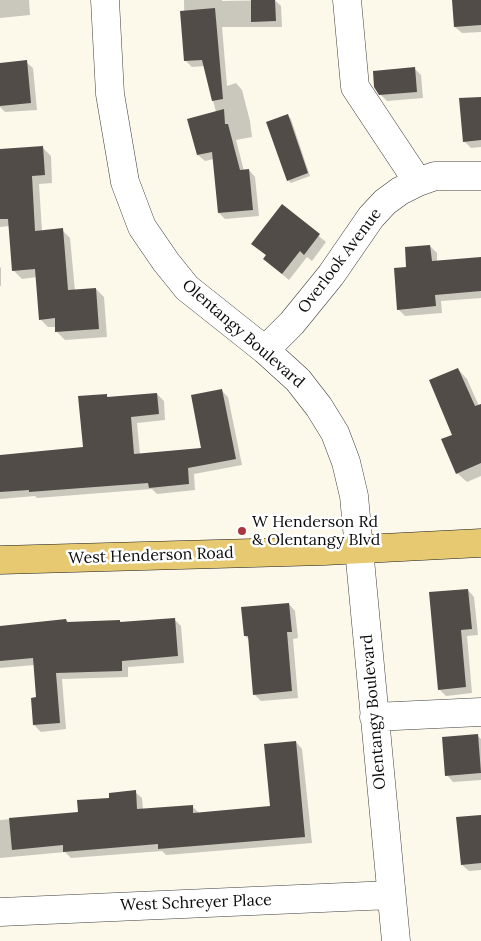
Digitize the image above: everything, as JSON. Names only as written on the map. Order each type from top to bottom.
[{"type":"main road","name":"West Henderson Road","points":[[0,560],[481,543]]},
{"type":"street","name":"Olentangy Boulevard","points":[[105,0],[110,94],[125,182],[142,227],[187,288],[265,350],[298,380],[319,407],[335,433],[346,462],[354,496],[396,941]]},
{"type":"street","points":[[347,0],[355,87],[418,182]]},
{"type":"street","name":"Overlook Avenue","points":[[265,350],[292,324],[330,275],[371,216],[392,197],[418,182],[435,176],[481,176]]},
{"type":"street","points":[[374,716],[481,712]]},
{"type":"street","name":"West Schreyer Place","points":[[0,912],[391,895]]},
{"type":"building","points":[[251,0],[275,0],[276,21],[251,22]]},
{"type":"building","points":[[452,0],[481,0],[481,25],[454,27]]},
{"type":"building","points":[[215,8],[223,99],[212,101],[202,60],[184,61],[180,11]]},
{"type":"building","points":[[27,60],[31,103],[0,106],[0,63]]},
{"type":"building","points":[[415,67],[417,92],[379,95],[374,87],[373,71]]},
{"type":"building","points":[[481,97],[481,140],[463,142],[459,98]]},
{"type":"building","points":[[224,109],[225,124],[228,124],[240,170],[249,169],[253,210],[218,213],[212,152],[197,155],[187,119]]},
{"type":"building","points":[[288,114],[308,173],[287,181],[266,122]]},
{"type":"building","points":[[43,146],[45,175],[32,176],[35,231],[63,228],[68,290],[96,288],[99,329],[55,332],[55,318],[39,320],[35,269],[12,271],[8,219],[0,219],[0,149]]},
{"type":"building","points":[[282,204],[320,234],[304,255],[300,251],[282,274],[263,259],[266,255],[251,244]]},
{"type":"building","points":[[430,245],[432,261],[481,257],[481,291],[435,295],[436,306],[397,310],[394,268],[406,267],[405,247]]},
{"type":"building","points":[[458,368],[475,406],[481,404],[481,463],[456,474],[441,439],[452,435],[429,380]]},
{"type":"building","points":[[222,389],[236,459],[188,468],[189,484],[149,488],[148,483],[29,492],[29,490],[0,492],[0,455],[83,447],[78,396],[107,394],[107,397],[157,393],[159,414],[131,417],[134,454],[201,448],[191,395]]},
{"type":"building","points":[[468,589],[472,629],[461,630],[466,687],[438,690],[429,592]]},
{"type":"building","points":[[289,603],[292,632],[287,632],[292,691],[253,695],[248,636],[244,636],[241,607]]},
{"type":"building","points":[[175,618],[178,656],[122,661],[122,671],[56,673],[60,723],[33,725],[31,698],[36,697],[33,658],[0,661],[0,626],[66,619],[67,622],[120,620],[120,622]]},
{"type":"building","points":[[478,734],[481,773],[445,776],[442,737]]},
{"type":"building","points":[[296,741],[305,837],[158,849],[158,844],[63,852],[63,845],[12,850],[9,818],[78,812],[77,800],[109,798],[109,793],[136,790],[137,809],[193,805],[193,813],[270,806],[264,744]]},
{"type":"building","points":[[481,815],[481,863],[461,865],[456,817]]},
{"type":"place","name":"W Henderson Rd & Olentangy Blvd","points":[[242,531]]}]
